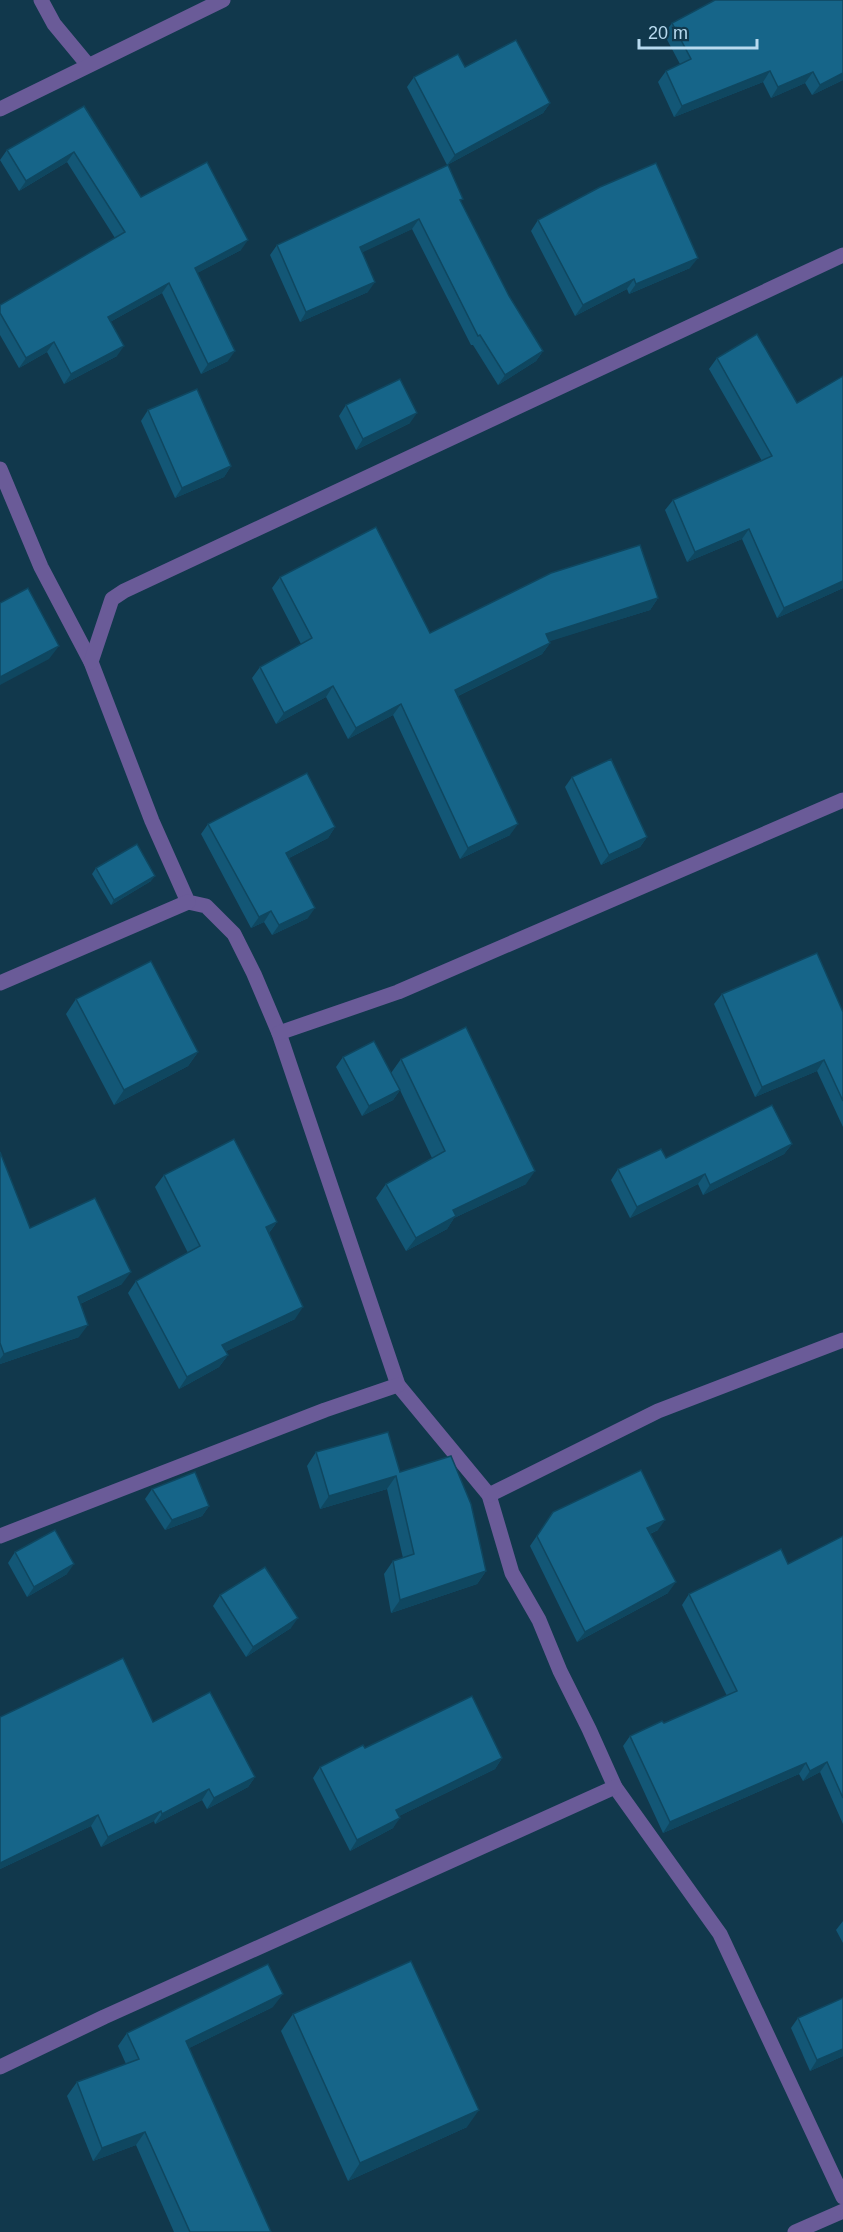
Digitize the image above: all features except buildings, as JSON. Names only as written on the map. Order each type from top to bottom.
[{"type":"street","points":[[42,0],[54,24],[88,64]]},
{"type":"street","points":[[0,109],[223,0]]},
{"type":"street","points":[[91,662],[112,599],[124,591],[843,255]]},
{"type":"street","points":[[0,469],[41,567],[91,662],[152,821],[188,902]]},
{"type":"street","points":[[279,1032],[398,992],[843,800]]},
{"type":"street","points":[[0,983],[188,902],[206,906],[234,934],[279,1032],[398,1385],[489,1495],[512,1573],[539,1620],[560,1671],[615,1787],[720,1934],[843,2197]]},
{"type":"street","points":[[489,1495],[658,1411],[843,1340]]},
{"type":"street","points":[[0,1536],[325,1410],[398,1385]]},
{"type":"street","points":[[0,2067],[114,2012],[615,1787]]},
{"type":"street","points":[[795,2232],[843,2211]]}]
